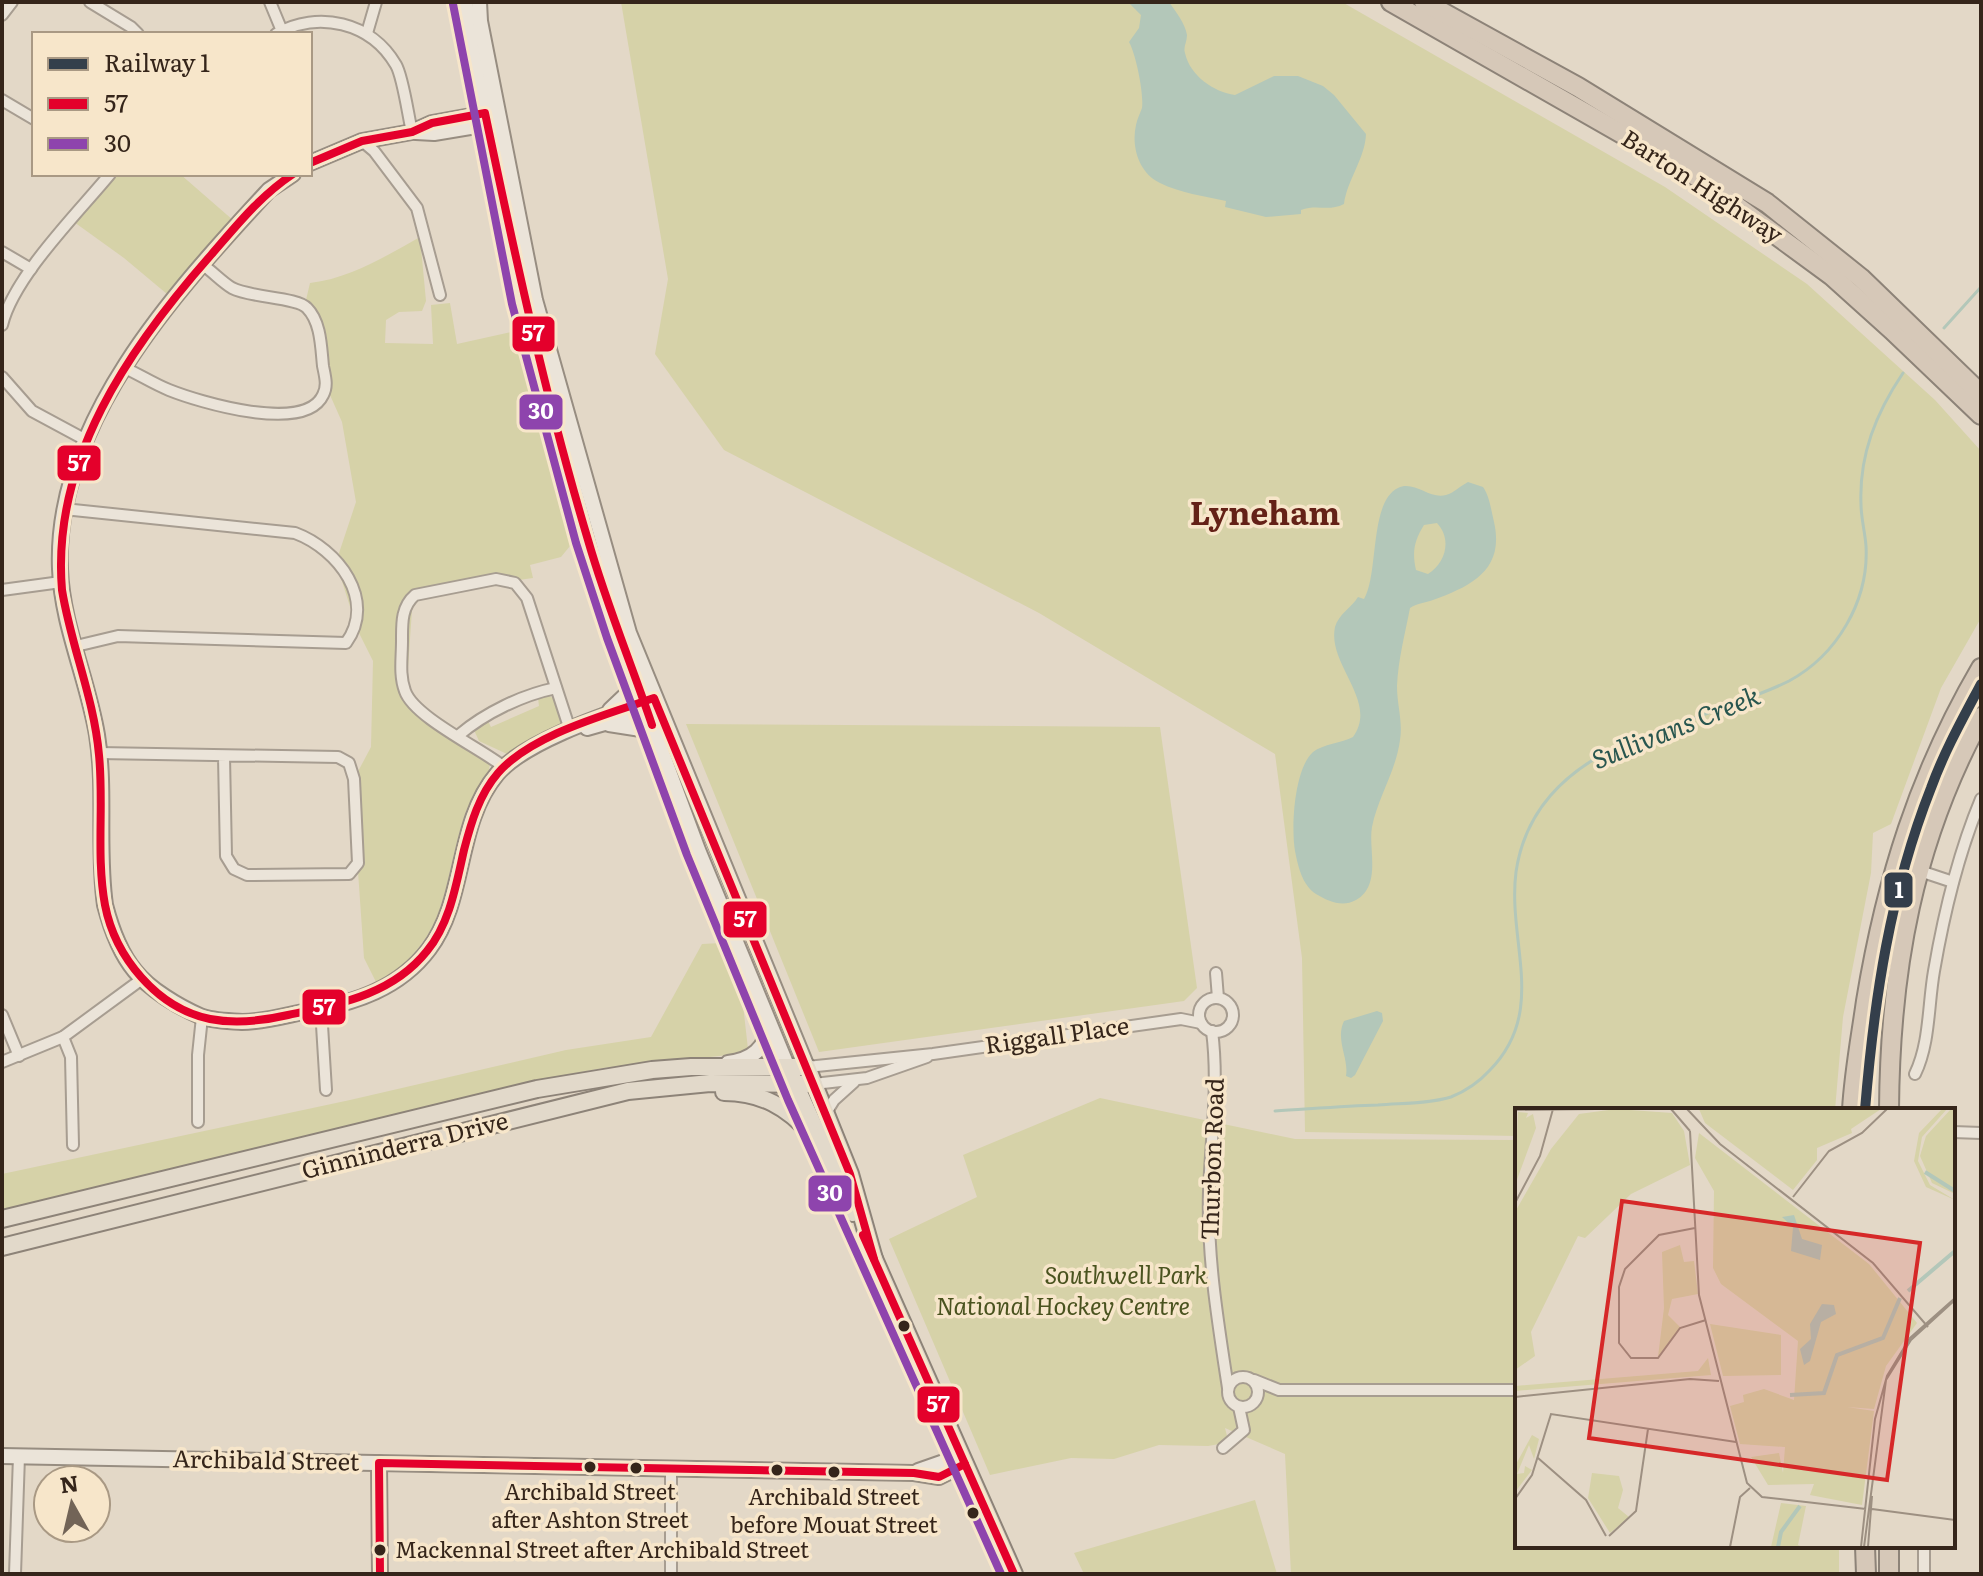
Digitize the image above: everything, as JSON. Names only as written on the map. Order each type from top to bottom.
[{"type":"highway","name":"Barton Highway","points":[[1391,2],[1694,175],[1832,276],[1981,415]]},
{"type":"highway","name":"Barton Highway","points":[[1424,2],[1578,87],[1767,203],[1861,278],[1981,394]]},
{"type":"highway","points":[[1852,1108],[1871,973],[1892,872],[1935,755],[1981,668]]},
{"type":"highway","points":[[1889,1108],[1890,1053],[1899,959],[1917,870],[1943,795],[1981,717]]},
{"type":"highway","points":[[1889,1548],[1889,1574]]},
{"type":"highway","points":[[1864,1549],[1866,1574]]},
{"type":"main road","name":"Ginninderra Drive","points":[[2,1219],[537,1089],[652,1070],[691,1067],[791,1075],[814,1084]]},
{"type":"main road","name":"Ginninderra Drive","points":[[2,1247],[567,1105],[657,1087],[791,1075],[807,1067]]},
{"type":"main road","points":[[807,1067],[850,1174],[874,1259]]},
{"type":"main road","points":[[791,1075],[1014,1574]]},
{"type":"main road","points":[[567,1105],[646,1097],[742,1093],[764,1098],[782,1107],[822,1147]]},
{"type":"street","points":[[2,15],[12,2]]},
{"type":"street","points":[[90,2],[136,32]]},
{"type":"street","points":[[270,2],[279,32],[306,23],[336,21],[367,33],[397,65],[412,132]]},
{"type":"street","points":[[367,33],[376,2]]},
{"type":"street","points":[[465,2],[535,300],[651,704],[807,1067]]},
{"type":"street","points":[[479,2],[492,118],[524,301],[588,540],[635,677],[651,704],[659,745],[791,1075]]},
{"type":"street","points":[[2,100],[32,118]]},
{"type":"street","points":[[312,162],[362,141],[412,132],[432,123],[492,118]]},
{"type":"street","points":[[362,141],[374,151],[417,208],[440,295]]},
{"type":"street","points":[[2,325],[31,269],[108,176]]},
{"type":"street","points":[[290,176],[269,190],[153,325],[84,439],[64,509],[61,582],[91,700],[99,753],[105,905],[111,927],[138,974],[202,1017],[243,1022],[321,1009],[396,982],[428,950],[444,921],[463,847],[479,803],[495,776],[504,767],[550,739],[651,704]]},
{"type":"street","points":[[2,252],[31,269]]},
{"type":"street","points":[[125,368],[166,389],[215,405],[297,414],[314,407],[323,397],[326,386],[316,319],[306,306],[297,301],[265,298],[232,288],[203,265]]},
{"type":"street","points":[[2,377],[32,411],[84,439]]},
{"type":"street","points":[[64,509],[295,533],[313,540],[330,555],[350,580],[357,595],[357,629],[346,643],[118,636],[76,646]]},
{"type":"street","points":[[504,767],[418,710],[410,701],[401,669],[403,615],[407,603],[421,592],[496,579],[518,585],[530,604],[570,730]]},
{"type":"street","points":[[2,590],[61,582]]},
{"type":"street","points":[[606,719],[629,692],[635,677]]},
{"type":"street","points":[[459,735],[482,717],[536,693],[556,688]]},
{"type":"street","points":[[606,719],[641,729],[659,745]]},
{"type":"street","points":[[99,753],[338,757],[349,763],[354,779],[358,863],[349,874],[247,875],[234,869],[226,856],[224,757]]},
{"type":"street","points":[[1915,1074],[1924,1051],[1933,973],[1953,882],[1981,799]]},
{"type":"street","points":[[1917,870],[1953,882]]},
{"type":"street","points":[[1216,973],[1218,998]]},
{"type":"street","points":[[2,1062],[63,1037],[138,974]]},
{"type":"street","points":[[1218,998],[1227,1003],[1232,1011],[1231,1022],[1224,1029],[1212,1031],[1201,1023],[1201,1007],[1208,1000],[1218,998]]},
{"type":"street","name":"Riggall Place","points":[[1181,1019],[1201,1007]]},
{"type":"street","points":[[321,1009],[326,1090]]},
{"type":"street","points":[[2,1015],[19,1056]]},
{"type":"street","points":[[198,1122],[198,1055],[202,1017]]},
{"type":"street","name":"Riggall Place","points":[[807,1067],[933,1054],[1181,1019],[1201,1023]]},
{"type":"street","points":[[691,1067],[738,1061],[752,1056],[763,1043],[769,1022]]},
{"type":"street","name":"Thurbon Road","points":[[1224,1029],[1216,1064],[1209,1192],[1210,1232],[1214,1291],[1229,1398],[1239,1407],[1245,1427]]},
{"type":"street","name":"Thurbon Road","points":[[1212,1031],[1216,1064]]},
{"type":"street","points":[[63,1037],[71,1057],[73,1145]]},
{"type":"street","name":"Riggall Place","points":[[814,1084],[855,1081],[933,1054]]},
{"type":"street","points":[[826,1113],[834,1100],[855,1081]]},
{"type":"street","points":[[1955,1134],[1975,1133]]},
{"type":"street","name":"Thurbon Road","points":[[1222,1348],[1242,1377]]},
{"type":"street","points":[[1228,1388],[1235,1379],[1242,1377],[1279,1390],[1515,1390]]},
{"type":"street","points":[[1223,1448],[1245,1427],[1259,1392],[1254,1380]]},
{"type":"street","points":[[1239,1407],[1279,1390]]},
{"type":"street","name":"Archibald Street","points":[[2,1456],[914,1473],[939,1477],[963,1460]]},
{"type":"street","points":[[15,1574],[19,1456]]},
{"type":"street","points":[[379,1463],[380,1574]]},
{"type":"street","points":[[671,1468],[671,1574]]},
{"type":"street","points":[[1924,1548],[1924,1574]]},
{"type":"green space","points":[[621,2],[1342,2],[1665,187],[1807,284],[1935,400],[1981,451],[1981,618],[1941,688],[1891,824],[1873,833],[1871,873],[1843,1017],[1835,1108],[1515,1108],[1515,1136],[1305,1132],[1302,958],[1275,754],[1039,613],[724,450],[655,354],[668,279]]},
{"type":"green space","points":[[116,176],[182,176],[234,221],[167,294],[74,222]]},
{"type":"green space","points":[[420,237],[426,301],[422,311],[399,312],[386,320],[385,343],[433,344],[431,305],[450,303],[457,344],[525,329],[579,535],[561,557],[530,565],[533,578],[413,595],[406,698],[490,759],[490,767],[465,814],[440,909],[431,929],[401,966],[377,984],[364,958],[354,779],[371,747],[373,661],[357,629],[336,562],[356,502],[342,422],[326,386],[320,342],[306,300],[310,283],[353,272]]},
{"type":"green space","points":[[548,695],[556,700],[563,722],[507,754],[479,741],[474,730],[488,721],[491,727],[539,706],[538,698]]},
{"type":"green space","points":[[686,724],[1160,727],[1197,988],[1184,1001],[819,1052]]},
{"type":"green space","points":[[721,943],[742,996],[748,1049],[739,1054],[603,1068],[527,1082],[2,1210],[2,1174],[350,1100],[566,1050],[651,1037],[702,944]]},
{"type":"green space","name":"Southwell Park","points":[[1100,1098],[1295,1139],[1515,1140],[1515,1548],[1839,1548],[1839,1574],[1291,1574],[1285,1454],[1225,1428],[1225,1443],[1208,1446],[1159,1445],[1114,1459],[1071,1458],[990,1475],[889,1239],[977,1197],[963,1155]]},
{"type":"green space","points":[[1255,1500],[1277,1574],[1084,1574],[1074,1553]]},
{"type":"shaded area","points":[[1128,2],[1169,2],[1186,31],[1185,51],[1192,69],[1204,82],[1219,90],[1235,95],[1274,76],[1298,76],[1323,86],[1334,95],[1366,134],[1363,152],[1344,204],[1307,208],[1301,210],[1301,214],[1266,217],[1225,207],[1226,201],[1192,194],[1153,179],[1142,166],[1136,150],[1136,123],[1142,108],[1142,93],[1129,42],[1139,28],[1141,15]]},
{"type":"shaded area","points":[[1468,482],[1483,487],[1487,495],[1494,522],[1494,552],[1490,564],[1472,582],[1410,608],[1398,676],[1400,740],[1372,827],[1369,885],[1356,900],[1346,903],[1330,901],[1311,890],[1304,880],[1295,851],[1293,828],[1295,799],[1307,760],[1317,749],[1353,737],[1359,723],[1357,696],[1338,655],[1335,627],[1358,597],[1364,599],[1369,588],[1378,523],[1389,496],[1404,486],[1434,495],[1446,495]],"holes":[[[1437,523],[1442,529],[1445,550],[1439,564],[1428,574],[1416,570],[1415,547],[1424,525]]]},
{"type":"shaded area","points":[[1377,1011],[1382,1013],[1383,1021],[1355,1075],[1351,1078],[1346,1076],[1341,1042],[1344,1021]]},
{"type":"waterway","name":"Sullivans Creek","points":[[1944,328],[1981,287]]},
{"type":"waterway","name":"Sullivans Creek","points":[[1275,1111],[1442,1099],[1467,1089],[1490,1070],[1507,1047],[1517,1024],[1521,975],[1516,924],[1516,872],[1528,830],[1538,812],[1565,781],[1599,756],[1789,681],[1822,657],[1847,624],[1862,587],[1866,546],[1861,486],[1866,452],[1877,419],[1903,373]]},
{"type":"rail line","name":"1","points":[[1865,1108],[1873,1028],[1894,907],[1936,775],[1981,684]]},
{"type":"transit line","name":"30","points":[[453,4],[512,304],[576,543],[607,638],[687,855],[788,1100],[1001,1574]]},
{"type":"transit line","name":"57","points":[[312,162],[362,141],[485,113],[558,434],[603,587],[652,725]]},
{"type":"transit line","name":"57","points":[[290,176],[259,201],[152,328],[102,409],[83,451],[69,496],[62,542],[62,590],[96,734],[100,774],[102,886],[110,924],[118,943],[141,977],[156,992],[191,1013],[220,1021],[278,1017],[345,1002],[381,988],[413,966],[435,940],[451,903],[473,820],[498,773],[512,759],[550,737],[654,698],[850,1174],[874,1259]]},
{"type":"transit line","name":"57","points":[[863,1235],[1014,1574]]},
{"type":"transit line","name":"57","points":[[380,1574],[379,1463],[914,1473],[939,1477],[965,1464]]},
{"type":"place","name":"Archibald Street after Ashton Street","points":[[590,1467]]},
{"type":"place","name":"Archibald Street before Mouat Street","points":[[834,1472]]},
{"type":"place","name":"Mackennal Street after Archibald Street","points":[[380,1550]]},
{"type":"district","name":"Lyneham","points":[[1265,514]]},
{"type":"park label","name":"National Hockey Centre","points":[[1063,1307]]}]
